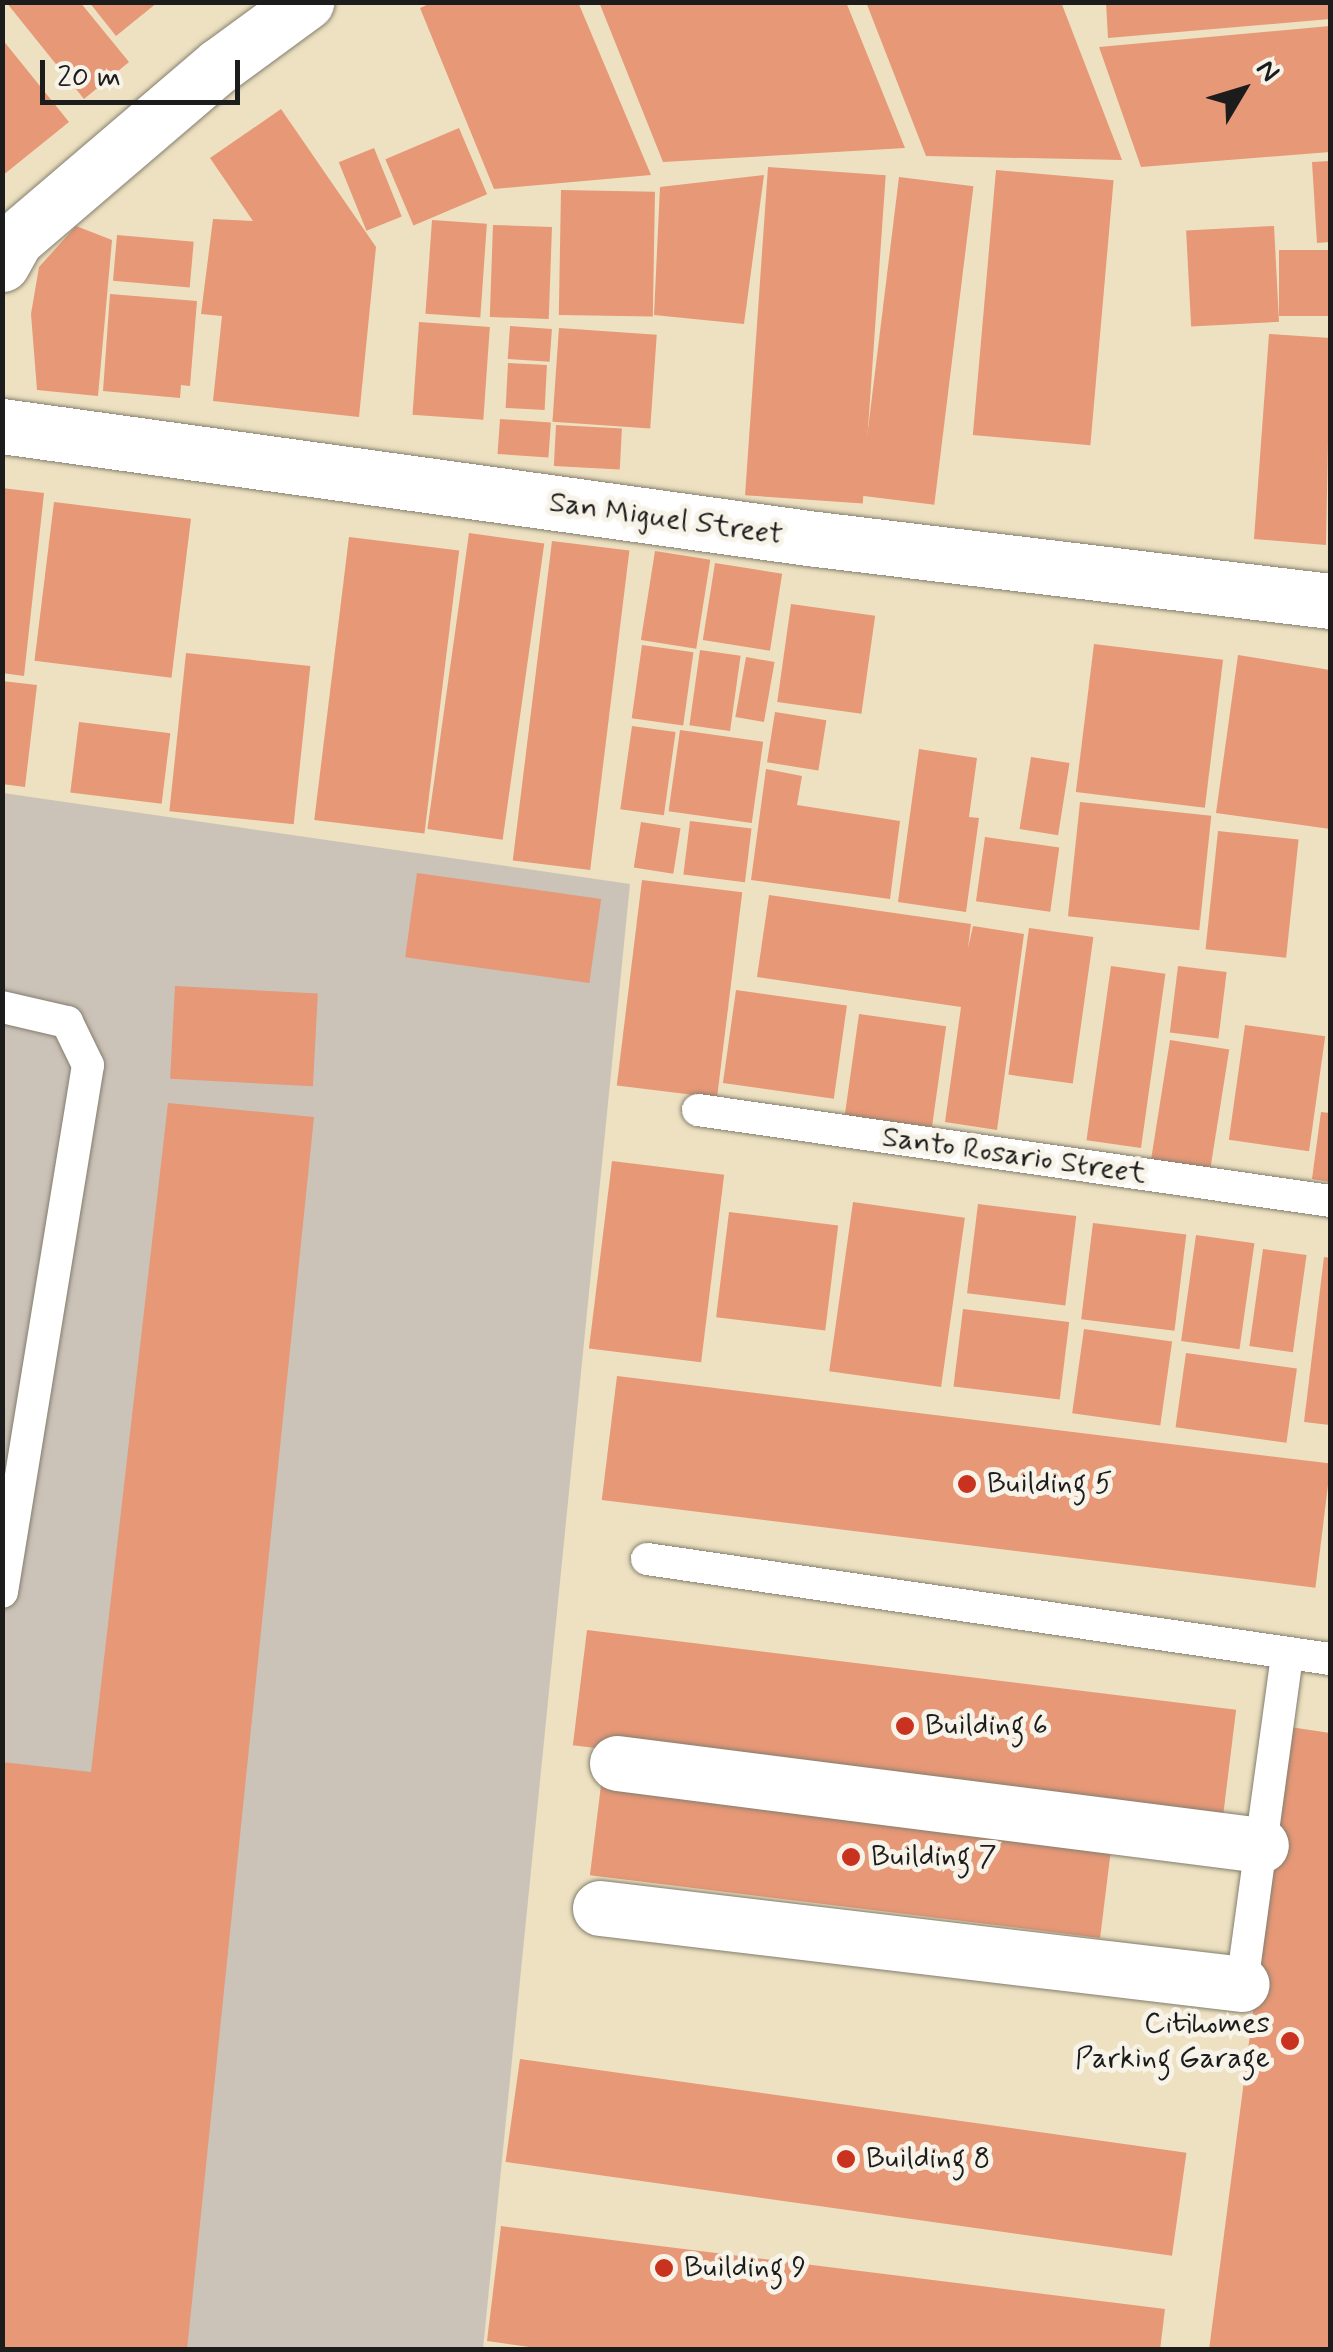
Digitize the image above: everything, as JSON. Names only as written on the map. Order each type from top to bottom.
[{"type":"street","points":[[2,264],[16,239],[220,66],[306,2]]},
{"type":"street","name":"San Miguel Street","points":[[2,426],[808,538],[1330,601]]},
{"type":"street","points":[[617,1764],[1260,1845]]},
{"type":"street","points":[[600,1908],[1242,1984]]},
{"type":"lane","points":[[2,1007],[67,1022],[88,1065],[2,1592]]},
{"type":"lane","name":"Santo Rosario Street","points":[[698,1110],[1330,1201]]},
{"type":"lane","points":[[647,1559],[1287,1656],[1330,1659]]},
{"type":"lane","points":[[1242,1984],[1287,1656]]},
{"type":"shaded area","points":[[3,793],[630,884],[483,2349],[3,2350]]},
{"type":"building","points":[[6,2],[80,2],[129,62],[84,99]]},
{"type":"building","points":[[89,2],[158,2],[116,36]]},
{"type":"building","points":[[433,2],[578,2],[651,175],[494,189],[420,8]]},
{"type":"building","points":[[599,2],[846,2],[905,148],[663,162]]},
{"type":"building","points":[[866,2],[1061,2],[1122,160],[926,156]]},
{"type":"building","points":[[1106,2],[1330,2],[1330,19],[1108,38]]},
{"type":"building","points":[[1330,26],[1330,152],[1141,167],[1099,47]]},
{"type":"building","points":[[2,39],[69,122],[2,176]]},
{"type":"building","points":[[281,109],[376,247],[359,417],[213,401],[222,316],[201,314],[213,219],[253,221],[210,158]]},
{"type":"building","points":[[459,128],[487,194],[413,226],[385,159]]},
{"type":"building","points":[[374,148],[402,217],[366,231],[339,162]]},
{"type":"building","points":[[1330,161],[1330,242],[1317,243],[1312,162]]},
{"type":"building","points":[[768,167],[886,175],[863,503],[745,495]]},
{"type":"building","points":[[996,170],[1114,180],[1090,445],[973,435]]},
{"type":"building","points":[[764,175],[744,324],[654,315],[660,187]]},
{"type":"building","points":[[899,177],[973,186],[934,505],[860,496]]},
{"type":"building","points":[[561,190],[655,192],[653,317],[559,315]]},
{"type":"building","points":[[432,220],[487,224],[480,318],[425,314]]},
{"type":"building","points":[[493,225],[552,227],[549,319],[490,317]]},
{"type":"building","points":[[76,226],[112,240],[98,396],[37,390],[31,314],[39,267]]},
{"type":"building","points":[[1274,226],[1279,322],[1191,326],[1186,231]]},
{"type":"building","points":[[117,235],[194,242],[190,288],[113,281]]},
{"type":"building","points":[[1279,250],[1330,250],[1330,316],[1279,316]]},
{"type":"building","points":[[110,294],[197,301],[190,386],[181,385],[180,398],[103,391]]},
{"type":"building","points":[[419,322],[490,327],[483,420],[413,415]]},
{"type":"building","points":[[510,326],[552,329],[550,362],[508,359]]},
{"type":"building","points":[[559,328],[657,335],[650,429],[552,422]]},
{"type":"building","points":[[1269,334],[1330,338],[1326,545],[1254,539]]},
{"type":"building","points":[[508,363],[547,365],[545,410],[506,408]]},
{"type":"building","points":[[500,419],[551,423],[548,457],[498,454]]},
{"type":"building","points":[[556,425],[622,428],[620,469],[554,466]]},
{"type":"building","points":[[2,488],[44,493],[24,676],[2,673]]},
{"type":"building","points":[[54,502],[191,519],[171,678],[35,661]]},
{"type":"building","points":[[469,533],[544,544],[503,840],[427,829]]},
{"type":"building","points":[[349,537],[459,551],[424,833],[314,820]]},
{"type":"building","points":[[552,541],[629,551],[590,870],[513,861]]},
{"type":"building","points":[[655,551],[710,560],[696,649],[641,640]]},
{"type":"building","points":[[715,563],[782,574],[770,651],[703,640]]},
{"type":"building","points":[[791,604],[875,616],[861,714],[777,702]]},
{"type":"building","points":[[1094,644],[1223,660],[1205,808],[1076,792]]},
{"type":"building","points":[[642,645],[693,652],[683,726],[632,718]]},
{"type":"building","points":[[700,650],[741,656],[730,731],[689,725]]},
{"type":"building","points":[[186,653],[310,666],[294,824],[169,811]]},
{"type":"building","points":[[1238,655],[1330,670],[1330,829],[1216,813]]},
{"type":"building","points":[[746,657],[775,662],[764,722],[735,717]]},
{"type":"building","points":[[2,681],[37,685],[25,787],[2,784]]},
{"type":"building","points":[[775,712],[826,720],[818,771],[767,762]]},
{"type":"building","points":[[79,722],[170,733],[162,804],[70,792]]},
{"type":"building","points":[[632,726],[676,732],[664,815],[620,809]]},
{"type":"building","points":[[680,730],[763,742],[752,823],[669,811]]},
{"type":"building","points":[[919,749],[977,758],[969,817],[979,818],[966,912],[898,902]]},
{"type":"building","points":[[1031,757],[1070,763],[1058,835],[1020,829]]},
{"type":"building","points":[[766,769],[802,776],[797,805],[900,821],[890,899],[751,880]]},
{"type":"building","points":[[1080,802],[1211,816],[1199,930],[1068,916]]},
{"type":"building","points":[[690,821],[752,829],[745,882],[683,875]]},
{"type":"building","points":[[641,822],[681,828],[673,874],[634,867]]},
{"type":"building","points":[[1218,831],[1299,839],[1286,958],[1206,949]]},
{"type":"building","points":[[985,837],[1059,847],[1050,912],[976,901]]},
{"type":"building","points":[[417,873],[601,899],[589,983],[405,957]]},
{"type":"building","points":[[642,880],[742,892],[717,1098],[617,1085]]},
{"type":"building","points":[[769,895],[971,924],[968,948],[973,926],[1024,934],[997,1130],[945,1122],[961,1007],[757,977]]},
{"type":"building","points":[[1029,928],[1093,937],[1073,1084],[1008,1075]]},
{"type":"building","points":[[1111,966],[1165,974],[1141,1148],[1087,1140]]},
{"type":"building","points":[[1178,966],[1227,972],[1218,1038],[1170,1033]]},
{"type":"building","points":[[175,986],[318,993],[313,1086],[170,1079]]},
{"type":"building","points":[[736,990],[847,1006],[834,1099],[723,1083]]},
{"type":"building","points":[[859,1014],[946,1026],[932,1127],[845,1115]]},
{"type":"building","points":[[1245,1025],[1325,1036],[1309,1151],[1229,1140]]},
{"type":"building","points":[[1170,1040],[1229,1049],[1210,1171],[1151,1161]]},
{"type":"building","points":[[168,1103],[314,1117],[187,2350],[2,2350],[2,1762],[91,1772]]},
{"type":"building","points":[[1321,1112],[1330,1113],[1330,1182],[1312,1179]]},
{"type":"building","points":[[612,1161],[724,1175],[701,1362],[589,1349]]},
{"type":"building","points":[[853,1202],[965,1218],[941,1387],[829,1371]]},
{"type":"building","points":[[978,1204],[1076,1216],[1065,1305],[967,1293]]},
{"type":"building","points":[[729,1212],[838,1225],[825,1331],[716,1317]]},
{"type":"building","points":[[1093,1223],[1186,1234],[1174,1331],[1081,1319]]},
{"type":"building","points":[[1196,1235],[1254,1243],[1240,1349],[1181,1341]]},
{"type":"building","points":[[1263,1249],[1307,1255],[1293,1352],[1249,1346]]},
{"type":"building","points":[[1324,1257],[1330,1258],[1330,1425],[1304,1422]]},
{"type":"building","points":[[963,1309],[1069,1322],[1060,1399],[953,1386]]},
{"type":"building","points":[[1084,1329],[1172,1341],[1160,1426],[1072,1413]]},
{"type":"building","points":[[1186,1353],[1297,1369],[1286,1443],[1176,1427]]},
{"type":"building","name":"Building 5","points":[[617,1376],[1330,1464],[1315,1588],[602,1500]]},
{"type":"building","name":"Building 6","points":[[587,1630],[1236,1710],[1222,1825],[573,1745]]},
{"type":"building","name":"Citihomes Parking Garage","points":[[1290,1727],[1330,1733],[1330,2350],[1209,2350]]},
{"type":"building","name":"Building 7","points":[[602,1777],[1112,1840],[1100,1938],[590,1875]]},
{"type":"building","name":"Building 8","points":[[520,2059],[1186,2153],[1172,2256],[506,2162]]},
{"type":"building","name":"Building 9","points":[[501,2226],[1165,2309],[1160,2350],[551,2350],[487,2341]]},
{"type":"place","name":"Building 5","points":[[967,1484]]},
{"type":"place","name":"Building 6","points":[[905,1726]]},
{"type":"place","name":"Building 7","points":[[851,1857]]},
{"type":"place","name":"Citihomes Parking Garage","points":[[1290,2041]]},
{"type":"place","name":"Building 8","points":[[846,2159]]},
{"type":"place","name":"Building 9","points":[[664,2268]]}]
